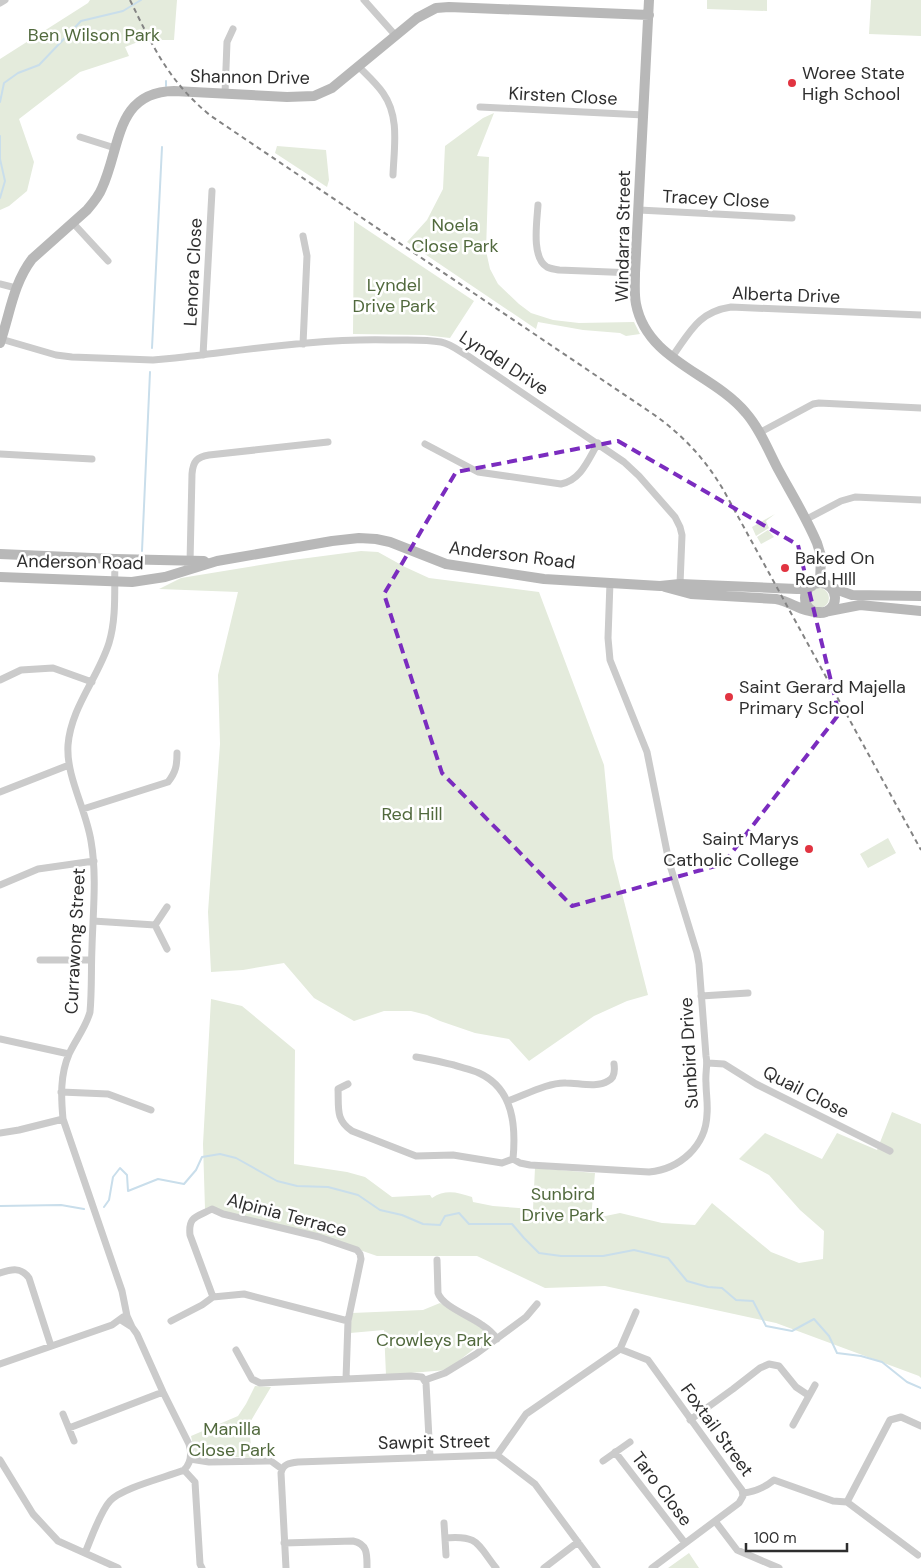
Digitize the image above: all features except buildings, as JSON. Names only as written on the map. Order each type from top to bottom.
[{"type":"street","points":[[0,3],[5,0]]},
{"type":"street","points":[[364,0],[396,36]]},
{"type":"street","name":"Windarra Street","points":[[650,0],[635,273],[636,302],[642,324],[652,340],[672,357],[729,396],[745,411],[759,433],[816,540],[820,551],[821,585]]},
{"type":"street","name":"Shannon Drive","points":[[1,341],[22,272],[32,259],[87,210],[102,190],[126,117],[146,97],[157,93],[169,92],[314,96],[332,88],[417,18],[436,8],[649,16]]},
{"type":"street","points":[[224,94],[227,42],[233,28]]},
{"type":"street","points":[[359,67],[379,88],[392,110],[395,127],[393,175]]},
{"type":"street","name":"Kirsten Close","points":[[480,107],[644,115]]},
{"type":"street","points":[[80,137],[115,148]]},
{"type":"street","name":"Lenora Close","points":[[203,355],[212,191]]},
{"type":"street","points":[[538,205],[536,248],[542,263],[548,268],[635,273]]},
{"type":"street","name":"Tracey Close","points":[[638,210],[792,218]]},
{"type":"street","points":[[73,223],[108,261]]},
{"type":"street","points":[[303,236],[307,256],[303,344]]},
{"type":"street","points":[[0,284],[16,288]]},
{"type":"street","name":"Alberta Drive","points":[[672,357],[701,319],[719,309],[737,308],[921,315]]},
{"type":"street","name":"Lyndel Drive","points":[[1,341],[72,358],[154,360],[303,344],[375,340],[431,340],[443,342],[468,356],[598,443],[624,462],[639,476],[675,517],[680,527],[682,535],[680,588]]},
{"type":"street","points":[[759,433],[813,404],[921,408]]},
{"type":"street","points":[[190,565],[192,468],[198,458],[210,454],[328,442]]},
{"type":"street","points":[[424,444],[478,472],[561,484],[569,483],[578,475],[598,443]]},
{"type":"street","points":[[0,454],[92,459]]},
{"type":"street","points":[[805,520],[842,501],[855,497],[921,500]]},
{"type":"street","name":"Anderson Road","points":[[0,554],[115,559],[190,565],[332,541],[364,538],[390,542],[452,566],[544,578],[680,588],[797,589],[821,585],[852,595],[921,596]]},
{"type":"street","name":"Currawong Street","points":[[115,559],[114,618],[108,643],[92,682],[77,708],[68,746],[69,765],[91,839],[94,861],[91,1000],[88,1019],[69,1054],[63,1075],[61,1092],[63,1119],[122,1291],[132,1327],[189,1444],[191,1451],[190,1459]]},
{"type":"street","name":"Anderson Road","points":[[0,577],[132,582],[154,580],[190,565]]},
{"type":"street","name":"Sunbird Drive","points":[[348,1084],[338,1089],[338,1113],[343,1124],[352,1131],[416,1156],[453,1155],[502,1163],[513,1159],[530,1165],[641,1172],[662,1170],[674,1166],[690,1153],[703,1134],[707,1114],[705,1080],[708,1063],[697,953],[669,862],[647,752],[614,670],[609,652],[610,582]]},
{"type":"street","points":[[821,585],[834,595],[834,601],[830,608],[822,612],[811,609],[806,602],[806,593],[821,585]]},
{"type":"street","name":"Anderson Road","points":[[680,588],[691,594],[776,599],[808,611],[822,612],[860,605],[921,611]]},
{"type":"street","points":[[0,680],[21,670],[53,668],[92,682]]},
{"type":"street","points":[[83,809],[168,782],[174,774],[177,765],[177,752]]},
{"type":"street","points":[[0,792],[69,765]]},
{"type":"street","points":[[0,885],[38,869],[94,861]]},
{"type":"street","points":[[155,925],[167,906]]},
{"type":"street","points":[[93,921],[155,925]]},
{"type":"street","points":[[155,925],[167,949]]},
{"type":"street","points":[[40,960],[91,960]]},
{"type":"street","points":[[701,996],[748,993]]},
{"type":"street","points":[[0,1039],[69,1054]]},
{"type":"street","points":[[416,1057],[428,1058],[481,1074],[494,1082],[508,1101],[514,1131],[513,1159]]},
{"type":"street","name":"Quail Close","points":[[708,1063],[724,1064],[756,1084],[890,1150]]},
{"type":"street","points":[[508,1101],[560,1083],[602,1084],[613,1078],[614,1064]]},
{"type":"street","points":[[61,1092],[108,1094],[151,1110]]},
{"type":"street","points":[[0,1133],[63,1119]]},
{"type":"street","name":"Alpinia Terrace","points":[[213,1297],[190,1235],[189,1225],[193,1218],[212,1209],[223,1214],[319,1237],[357,1250],[361,1259],[348,1322],[346,1379]]},
{"type":"street","points":[[436,1260],[440,1297],[482,1325],[497,1338]]},
{"type":"street","points":[[0,1273],[16,1269],[24,1272],[29,1278],[51,1346]]},
{"type":"street","points":[[171,1321],[202,1306],[213,1297],[244,1294],[348,1322]]},
{"type":"street","points":[[236,1350],[252,1379],[260,1383],[410,1376],[418,1376],[425,1380],[450,1371],[526,1317],[537,1304]]},
{"type":"street","points":[[0,1364],[112,1325],[121,1320],[125,1315],[126,1308]]},
{"type":"street","points":[[497,1454],[526,1414],[620,1349],[636,1312]]},
{"type":"street","points":[[121,1320],[132,1327]]},
{"type":"street","name":"Foxtail Street","points":[[620,1349],[648,1360],[743,1493],[741,1502],[652,1568]]},
{"type":"street","points":[[690,1420],[760,1368],[769,1364],[778,1366],[796,1387],[808,1396]]},
{"type":"street","points":[[425,1380],[430,1457]]},
{"type":"street","points":[[793,1425],[815,1385]]},
{"type":"street","points":[[69,1428],[163,1392]]},
{"type":"street","points":[[64,1414],[74,1441]]},
{"type":"street","points":[[847,1502],[890,1420],[901,1417],[921,1426]]},
{"type":"street","points":[[602,1461],[630,1442]]},
{"type":"street","name":"Taro Close","points":[[615,1452],[685,1544]]},
{"type":"street","name":"Sawpit Street","points":[[282,1470],[290,1462],[497,1454],[535,1484],[597,1568]]},
{"type":"street","points":[[85,1553],[105,1509],[118,1494],[184,1470],[190,1459],[209,1462],[271,1461],[282,1470],[286,1568]]},
{"type":"street","points":[[0,1460],[33,1514],[50,1533],[64,1544],[118,1568]]},
{"type":"street","points":[[184,1470],[195,1482],[200,1564],[202,1568]]},
{"type":"street","points":[[743,1493],[765,1488],[774,1480],[833,1501],[847,1502],[918,1555]]},
{"type":"street","points":[[715,1521],[737,1550],[780,1568]]},
{"type":"street","points":[[444,1523],[446,1554]]},
{"type":"street","points":[[445,1538],[462,1537],[474,1540],[496,1568]]},
{"type":"street","points":[[284,1543],[359,1542],[366,1551],[367,1568]]},
{"type":"street","points":[[544,1568],[578,1542]]},
{"type":"highlighted area","points":[[618,441],[798,545],[839,714],[723,864],[572,906],[442,773],[384,594],[456,472]]},
{"type":"green space","name":"Ben Wilson Park","points":[[90,0],[177,0],[174,40],[143,40],[125,47],[129,56],[80,72],[19,119],[34,162],[27,191],[9,206],[0,210],[0,59]]},
{"type":"green space","points":[[707,0],[767,0],[767,11],[707,9]]},
{"type":"green space","points":[[871,0],[921,0],[921,36],[869,34]]},
{"type":"green space","name":"Noela Close Park","points":[[494,113],[477,156],[489,157],[486,251],[490,269],[498,284],[531,313],[553,320],[579,323],[634,322],[640,334],[626,336],[620,333],[583,330],[538,322],[536,329],[407,242],[427,220],[443,189],[445,146],[483,118]]},
{"type":"green space","points":[[277,146],[326,150],[329,180],[327,187],[275,153]]},
{"type":"green space","name":"Lyndel Drive Park","points":[[354,221],[474,301],[450,338],[424,335],[353,334]]},
{"type":"green space","points":[[775,514],[766,521],[769,528],[756,536],[752,527]]},
{"type":"green space","points":[[768,530],[774,537],[761,544],[757,537]]},
{"type":"green space","name":"Red Hill","points":[[361,551],[378,552],[429,578],[539,592],[604,765],[613,858],[648,995],[627,1001],[594,1016],[529,1061],[509,1039],[475,1033],[411,1011],[384,1011],[354,1021],[314,998],[284,963],[243,970],[211,972],[208,912],[220,744],[218,675],[238,592],[159,589],[181,578]]},
{"type":"green space","points":[[819,588],[826,591],[829,598],[826,605],[819,608],[812,605],[809,598],[812,591]]},
{"type":"green space","points":[[888,838],[896,853],[868,868],[860,854]]},
{"type":"green space","name":"Sunbird Drive Park","points":[[211,999],[242,1006],[295,1050],[294,1164],[347,1172],[365,1177],[392,1197],[430,1195],[432,1198],[442,1193],[451,1192],[472,1197],[473,1202],[493,1206],[533,1209],[535,1168],[595,1173],[591,1219],[620,1213],[662,1223],[695,1225],[712,1203],[771,1252],[799,1263],[823,1259],[824,1231],[800,1210],[769,1175],[739,1159],[765,1133],[822,1159],[837,1133],[877,1150],[892,1112],[921,1124],[921,1378],[776,1323],[605,1286],[545,1288],[477,1256],[377,1256],[308,1232],[205,1209],[203,1144]]},
{"type":"green space","name":"Crowleys Park","points":[[440,1303],[488,1332],[488,1338],[447,1370],[386,1375],[384,1330],[350,1333],[352,1313],[423,1310]]},
{"type":"green space","name":"Manilla Close Park","points":[[255,1386],[271,1387],[249,1424],[252,1458],[198,1455],[194,1450],[191,1436],[238,1416]]},
{"type":"green space","points":[[689,1553],[699,1568],[668,1568]]},
{"type":"waterway","points":[[0,102],[4,83],[18,73],[39,65],[81,21],[123,11],[141,0]]},
{"type":"waterway","points":[[166,81],[166,86]]},
{"type":"waterway","points":[[0,136],[0,159],[5,181],[0,198]]},
{"type":"waterway","points":[[152,348],[162,147]]},
{"type":"waterway","points":[[142,551],[150,372]]},
{"type":"waterway","points":[[104,1207],[109,1200],[113,1177],[120,1168],[127,1175],[128,1191],[158,1179],[184,1184],[196,1170],[202,1157],[220,1154],[236,1158],[277,1181],[297,1186],[328,1187],[358,1195],[380,1210],[402,1215],[423,1224],[440,1225],[445,1216],[459,1213],[469,1224],[512,1224],[539,1253],[561,1256],[603,1256],[634,1250],[668,1258],[687,1281],[708,1287],[722,1288],[736,1300],[753,1301],[766,1326],[792,1331],[814,1319],[829,1336],[837,1353],[861,1356],[882,1362],[907,1382],[921,1388]]},
{"type":"waterway","points":[[0,1206],[61,1205],[84,1209]]},
{"type":"railway","points":[[130,0],[163,63],[184,90],[211,116],[653,414],[693,449],[710,469],[724,491],[921,850]]},
{"type":"place","name":"Woree State High School","points":[[792,83]]},
{"type":"place","name":"Baked On Red HIll","points":[[785,568]]},
{"type":"place","name":"Saint Gerard Majella Primary School","points":[[729,697]]},
{"type":"place","name":"Saint Marys Catholic College","points":[[809,849]]}]
